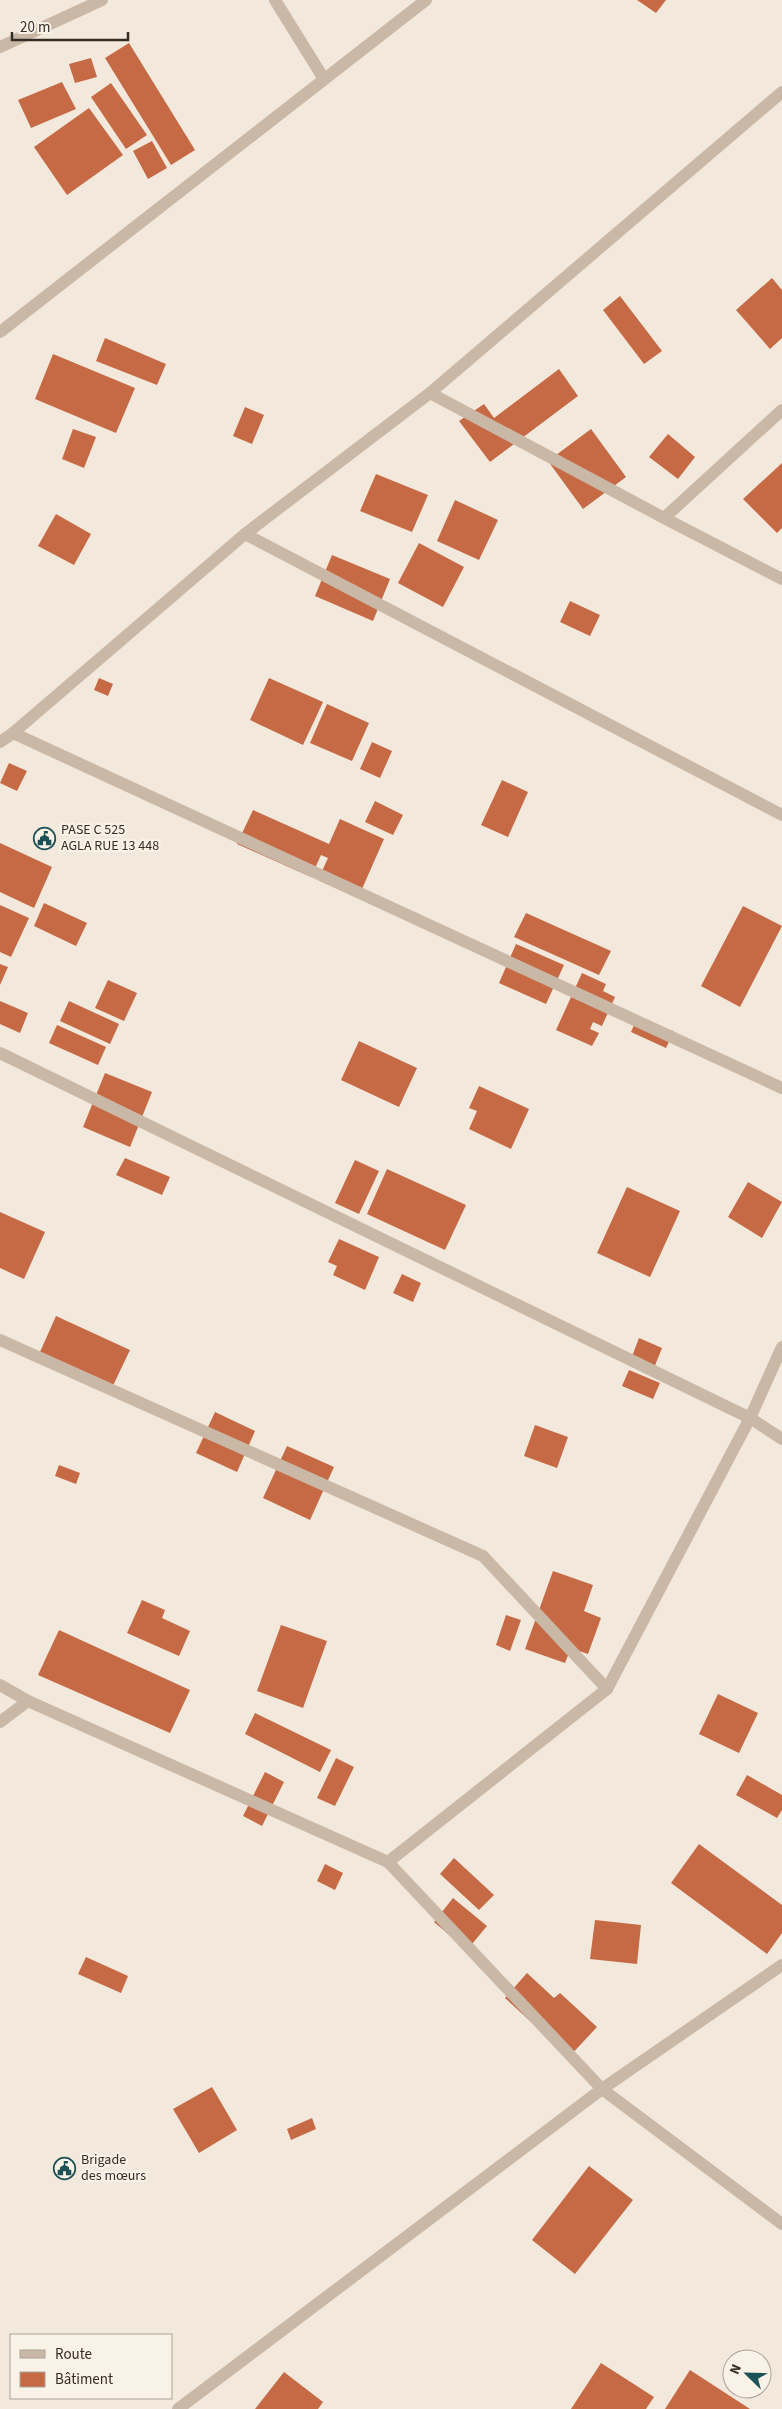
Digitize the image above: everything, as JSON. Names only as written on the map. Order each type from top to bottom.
[{"type":"street","points":[[0,47],[102,0]]},
{"type":"street","points":[[275,0],[324,79]]},
{"type":"street","points":[[0,332],[426,0]]},
{"type":"street","points":[[0,742],[13,734],[245,534],[430,393],[782,92]]},
{"type":"street","points":[[430,393],[782,579]]},
{"type":"street","points":[[664,518],[782,410]]},
{"type":"street","points":[[245,534],[782,815]]},
{"type":"street","points":[[13,734],[782,1088]]},
{"type":"street","points":[[0,1053],[750,1418],[782,1440]]},
{"type":"street","points":[[0,1340],[483,1556],[607,1690]]},
{"type":"street","points":[[388,1862],[607,1690],[750,1418],[782,1347]]},
{"type":"street","points":[[0,1685],[28,1701],[388,1862],[602,2089],[782,2224]]},
{"type":"street","points":[[0,1722],[28,1701]]},
{"type":"street","points":[[178,2409],[602,2089],[782,1965]]},
{"type":"building","points":[[637,0],[666,0],[656,13]]},
{"type":"building","points":[[129,43],[195,150],[171,165],[105,58]]},
{"type":"building","points":[[91,58],[97,77],[75,83],[69,64]]},
{"type":"building","points":[[62,82],[76,109],[31,128],[18,100]]},
{"type":"building","points":[[111,83],[147,135],[126,149],[91,97]]},
{"type":"building","points":[[89,108],[123,155],[67,195],[34,147]]},
{"type":"building","points":[[152,141],[167,168],[148,179],[133,151]]},
{"type":"building","points":[[772,278],[782,290],[782,338],[770,349],[736,310]]},
{"type":"building","points":[[620,296],[662,351],[644,364],[603,310]]},
{"type":"building","points":[[105,338],[166,364],[157,385],[96,361]]},
{"type":"building","points":[[53,354],[135,388],[116,433],[35,399]]},
{"type":"building","points":[[559,369],[578,396],[490,462],[459,421],[484,404],[494,418]]},
{"type":"building","points":[[245,407],[264,415],[252,444],[233,436]]},
{"type":"building","points":[[73,429],[96,437],[84,468],[62,459]]},
{"type":"building","points":[[591,429],[626,477],[583,509],[548,461]]},
{"type":"building","points":[[668,434],[695,457],[678,479],[649,457]]},
{"type":"building","points":[[782,463],[782,528],[777,533],[743,499]]},
{"type":"building","points":[[376,474],[428,495],[412,532],[360,511]]},
{"type":"building","points":[[455,500],[498,520],[479,560],[437,541]]},
{"type":"building","points":[[56,514],[91,534],[74,565],[38,546]]},
{"type":"building","points":[[419,543],[464,567],[443,607],[398,583]]},
{"type":"building","points":[[332,555],[390,579],[373,621],[315,596]]},
{"type":"building","points":[[570,601],[600,615],[590,636],[560,622]]},
{"type":"building","points":[[99,678],[113,684],[108,696],[94,690]]},
{"type":"building","points":[[269,678],[323,702],[303,745],[250,720]]},
{"type":"building","points":[[327,704],[369,723],[352,761],[310,743]]},
{"type":"building","points":[[372,742],[392,751],[380,778],[360,769]]},
{"type":"building","points":[[9,763],[27,771],[17,791],[0,783]]},
{"type":"building","points":[[502,780],[528,792],[508,837],[481,825]]},
{"type":"building","points":[[375,801],[403,815],[393,835],[365,822]]},
{"type":"building","points":[[253,810],[329,844],[340,819],[384,839],[358,898],[318,880],[328,858],[321,855],[311,877],[237,844]]},
{"type":"building","points":[[0,843],[52,867],[34,908],[0,892]]},
{"type":"building","points":[[44,903],[87,923],[76,946],[34,926]]},
{"type":"building","points":[[0,905],[29,918],[11,957],[0,952]]},
{"type":"building","points":[[743,906],[782,926],[740,1007],[701,986]]},
{"type":"building","points":[[526,913],[611,951],[599,975],[514,937]]},
{"type":"building","points":[[516,944],[564,965],[546,1004],[499,983]]},
{"type":"building","points":[[0,964],[8,967],[0,985]]},
{"type":"building","points":[[582,973],[606,984],[603,991],[615,997],[602,1026],[593,1022],[590,1029],[599,1033],[592,1046],[556,1030]]},
{"type":"building","points":[[108,980],[137,993],[124,1021],[95,1008]]},
{"type":"building","points":[[0,1001],[28,1013],[20,1033],[0,1024]]},
{"type":"building","points":[[69,1001],[119,1024],[110,1044],[60,1021]]},
{"type":"building","points":[[57,1025],[106,1047],[98,1065],[49,1043]]},
{"type":"building","points":[[634,1025],[674,1031],[666,1048],[631,1032]]},
{"type":"building","points":[[359,1041],[417,1068],[399,1107],[341,1080]]},
{"type":"building","points":[[105,1073],[152,1092],[130,1147],[83,1127]]},
{"type":"building","points":[[479,1086],[529,1109],[511,1149],[469,1129],[477,1111],[469,1108]]},
{"type":"building","points":[[125,1158],[170,1177],[162,1195],[116,1175]]},
{"type":"building","points":[[355,1160],[379,1171],[359,1214],[335,1203]]},
{"type":"building","points":[[387,1169],[466,1205],[445,1250],[367,1214]]},
{"type":"building","points":[[748,1182],[782,1202],[762,1238],[728,1217]]},
{"type":"building","points":[[627,1187],[680,1211],[650,1277],[597,1253]]},
{"type":"building","points":[[0,1212],[45,1232],[24,1279],[0,1268]]},
{"type":"building","points":[[339,1239],[379,1257],[365,1290],[333,1275],[337,1266],[328,1262]]},
{"type":"building","points":[[402,1274],[421,1283],[413,1302],[393,1293]]},
{"type":"building","points":[[56,1316],[130,1350],[109,1394],[36,1361]]},
{"type":"building","points":[[639,1338],[662,1348],[654,1368],[631,1359]]},
{"type":"building","points":[[629,1370],[660,1383],[653,1399],[622,1386]]},
{"type":"building","points":[[215,1412],[255,1431],[237,1472],[196,1453]]},
{"type":"building","points":[[535,1425],[568,1437],[557,1468],[524,1456]]},
{"type":"building","points":[[287,1446],[334,1467],[310,1520],[263,1498]]},
{"type":"building","points":[[59,1465],[80,1473],[76,1484],[55,1476]]},
{"type":"building","points":[[553,1571],[593,1585],[584,1611],[601,1618],[588,1654],[571,1648],[565,1663],[525,1649]]},
{"type":"building","points":[[142,1600],[165,1610],[162,1618],[190,1631],[179,1656],[127,1633]]},
{"type":"building","points":[[506,1615],[521,1620],[510,1651],[496,1645]]},
{"type":"building","points":[[281,1625],[327,1641],[303,1708],[257,1691]]},
{"type":"building","points":[[59,1630],[190,1690],[170,1733],[38,1675]]},
{"type":"building","points":[[718,1694],[758,1713],[739,1753],[699,1734]]},
{"type":"building","points":[[255,1713],[331,1750],[320,1772],[245,1734]]},
{"type":"building","points":[[336,1758],[354,1767],[335,1806],[317,1798]]},
{"type":"building","points":[[265,1772],[284,1782],[262,1826],[243,1816]]},
{"type":"building","points":[[747,1775],[782,1795],[782,1810],[777,1818],[736,1795]]},
{"type":"building","points":[[699,1844],[782,1905],[782,1933],[767,1954],[671,1883]]},
{"type":"building","points":[[454,1858],[494,1895],[479,1910],[440,1874]]},
{"type":"building","points":[[325,1864],[343,1873],[335,1890],[317,1881]]},
{"type":"building","points":[[453,1898],[487,1926],[467,1950],[434,1922]]},
{"type":"building","points":[[595,1920],[641,1925],[637,1964],[590,1959]]},
{"type":"building","points":[[86,1957],[128,1976],[121,1993],[78,1974]]},
{"type":"building","points":[[527,1973],[554,1998],[560,1993],[597,2027],[569,2057],[505,1998]]},
{"type":"building","points":[[212,2087],[237,2130],[199,2153],[173,2109]]},
{"type":"building","points":[[312,2118],[316,2129],[291,2140],[287,2129]]},
{"type":"building","points":[[589,2166],[633,2200],[575,2274],[532,2240]]},
{"type":"building","points":[[601,2363],[654,2397],[646,2409],[571,2409]]},
{"type":"building","points":[[690,2370],[722,2391],[722,2399],[735,2399],[750,2409],[665,2409]]},
{"type":"building","points":[[284,2372],[323,2402],[318,2409],[255,2409]]},
{"type":"place","name":"PASE C 525 AGLA RUE 13 448","points":[[45,838]]},
{"type":"place","name":"Brigade des mœurs","points":[[65,2168]]}]
